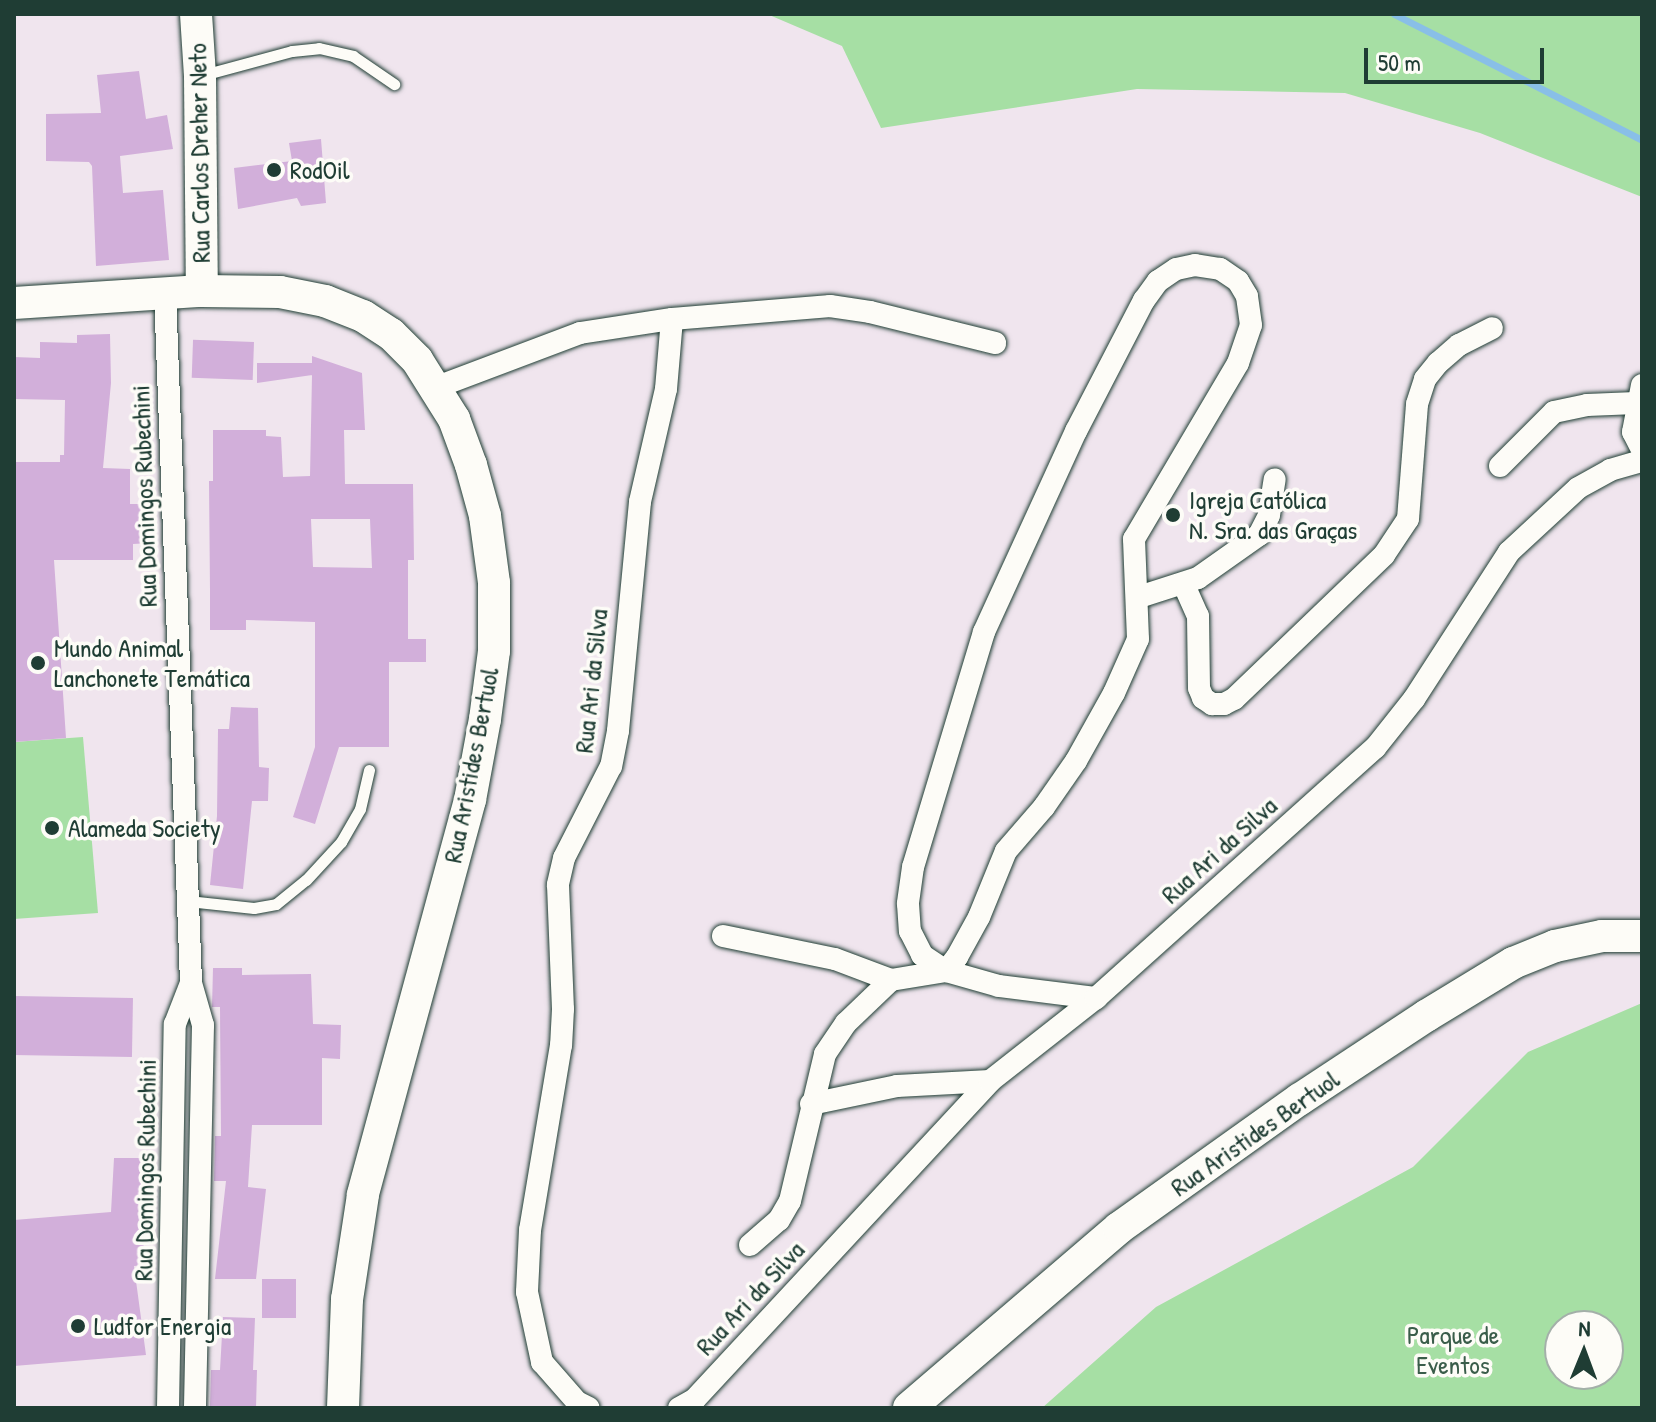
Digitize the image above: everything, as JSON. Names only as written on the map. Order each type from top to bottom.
[{"type":"main road","name":"Rua Carlos Dreher Neto","points":[[196,14],[200,76],[202,291]]},
{"type":"main road","name":"Rua Aristides Bertuol","points":[[18,306],[202,291],[280,292],[325,301],[363,316],[391,334],[417,360],[437,387],[467,453],[485,516],[494,583],[494,651],[470,800],[363,1195],[347,1299],[343,1408]]},
{"type":"main road","name":"Rua Aristides Bertuol","points":[[909,1408],[1119,1228],[1300,1099],[1426,1016],[1513,963],[1555,946],[1602,936],[1642,936]]},
{"type":"street","points":[[723,936],[835,959],[891,980],[946,971],[979,917],[1006,851],[1044,807],[1076,761],[1114,693],[1138,639],[1139,597],[1134,539],[1238,363],[1251,325],[1247,296],[1238,281],[1220,269],[1195,265],[1176,269],[1158,281],[1144,300],[1076,431],[984,632],[923,829],[908,904],[910,931],[922,955],[946,971],[999,986],[1096,998]]},
{"type":"street","name":"Rua Domingos Rubechini","points":[[165,293],[191,983],[203,1025],[195,1408]]},
{"type":"street","points":[[437,387],[580,333],[672,319],[830,306],[870,312],[995,343]]},
{"type":"street","name":"Rua Ari da Silva","points":[[589,1408],[577,1402],[542,1362],[527,1292],[530,1230],[561,1045],[563,1009],[558,885],[564,858],[611,766],[618,731],[640,502],[666,389],[672,319]]},
{"type":"street","points":[[1184,585],[1198,616],[1199,688],[1203,698],[1212,704],[1224,704],[1234,699],[1384,555],[1408,519],[1417,404],[1425,379],[1459,345],[1492,328]]},
{"type":"street","points":[[1500,466],[1527,435],[1554,412],[1639,394],[1633,432],[1642,450]]},
{"type":"street","name":"Rua Ari da Silva","points":[[679,1408],[695,1399],[990,1081],[1096,998],[1375,748],[1414,699],[1509,552],[1578,488],[1610,470],[1642,461]]},
{"type":"street","points":[[1139,597],[1184,585],[1233,556],[1259,535],[1269,515],[1275,479]]},
{"type":"street","points":[[750,1245],[779,1220],[790,1201],[825,1054],[846,1023],[891,980]]},
{"type":"street","name":"Rua Domingos Rubechini","points":[[168,1408],[175,1024],[191,983]]},
{"type":"street","points":[[811,1104],[897,1086],[990,1081]]},
{"type":"lane","points":[[200,76],[292,51],[319,48],[353,56],[394,84]]},
{"type":"lane","points":[[188,901],[254,908],[276,904],[306,880],[341,842],[360,809],[369,770]]},
{"type":"green space","points":[[767,14],[1642,14],[1642,197],[1480,133],[1345,93],[1137,89],[881,128],[842,46]]},
{"type":"green space","name":"Alameda Society","points":[[83,737],[98,913],[14,919],[14,742]]},
{"type":"green space","name":"Parque de Eventos","points":[[1642,1003],[1642,1408],[1042,1408],[1156,1307],[1413,1167],[1528,1052]]},
{"type":"building","points":[[139,71],[146,119],[167,115],[173,149],[120,156],[123,193],[163,190],[169,260],[96,266],[92,166],[89,162],[46,161],[46,114],[101,113],[97,75]]},
{"type":"building","points":[[321,139],[326,203],[301,206],[297,198],[238,209],[234,168],[292,161],[289,143]]},
{"type":"building","points":[[110,334],[111,383],[103,468],[130,469],[130,504],[149,504],[149,543],[133,544],[133,560],[54,560],[66,738],[14,742],[14,462],[60,462],[60,455],[64,455],[65,400],[14,399],[14,357],[40,358],[40,342],[77,343],[77,335]]},
{"type":"building","points":[[193,340],[254,342],[253,380],[192,378]]},
{"type":"building","points":[[312,356],[362,373],[365,430],[344,430],[345,484],[413,484],[414,560],[408,560],[408,639],[426,639],[426,662],[389,662],[389,747],[339,747],[315,824],[293,817],[315,747],[315,622],[246,620],[246,630],[210,630],[209,481],[213,481],[213,430],[266,430],[266,436],[281,437],[283,477],[310,476],[312,375],[257,383],[257,363],[312,363]],"holes":[[[311,519],[370,519],[372,568],[313,567]]]},
{"type":"building","points":[[231,707],[258,708],[259,767],[269,768],[268,801],[252,801],[243,889],[210,885],[217,816],[218,729],[229,729]]},
{"type":"building","points":[[213,968],[242,968],[242,975],[311,974],[313,1024],[341,1025],[340,1059],[322,1058],[322,1125],[252,1125],[248,1187],[266,1189],[256,1279],[215,1279],[226,1181],[214,1181],[215,1136],[221,1136],[220,1007],[212,1007]]},
{"type":"building","points":[[14,996],[133,998],[132,1057],[14,1055]]},
{"type":"building","points":[[114,1158],[145,1158],[146,1200],[138,1201],[146,1265],[134,1266],[146,1355],[14,1366],[14,1220],[111,1212]]},
{"type":"building","points":[[262,1279],[296,1279],[296,1318],[262,1318]]},
{"type":"building","points":[[223,1317],[255,1318],[253,1370],[257,1370],[256,1408],[210,1408],[211,1370],[220,1370]]},
{"type":"waterway","points":[[1394,14],[1642,140]]},
{"type":"place","name":"RodOil","points":[[274,170]]},
{"type":"place","name":"Igreja Católica N. Sra. das Graças","points":[[1173,515]]},
{"type":"place","name":"Mundo Animal Lanchonete Temática","points":[[38,663]]},
{"type":"place","name":"Alameda Society","points":[[52,828]]},
{"type":"place","name":"Ludfor Energia","points":[[78,1326]]}]
